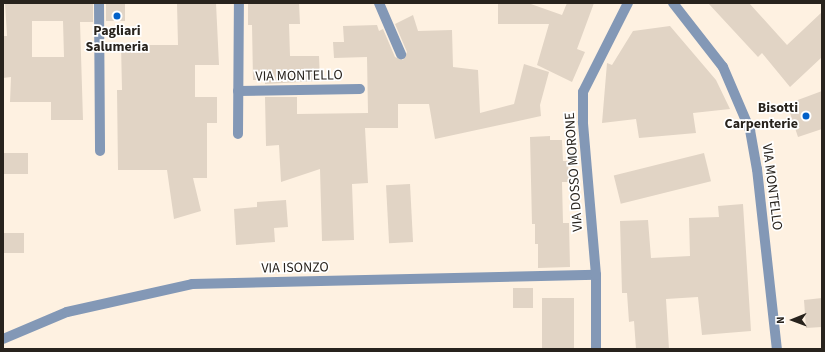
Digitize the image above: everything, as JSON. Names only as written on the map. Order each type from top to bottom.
[{"type":"street","points":[[99,3],[100,150]]},
{"type":"street","name":"VIA MONTELLO","points":[[238,134],[239,3]]},
{"type":"street","points":[[379,3],[401,54]]},
{"type":"street","name":"VIA DOSSO MORONE","points":[[596,349],[596,275],[583,122],[583,92],[628,3]]},
{"type":"street","name":"VIA MONTELLO","points":[[673,3],[723,67],[750,130],[757,169],[777,349]]},
{"type":"street","name":"VIA MONTELLO","points":[[238,91],[360,89]]},
{"type":"street","name":"VIA ISONZO","points":[[3,339],[67,312],[192,284],[596,275]]},
{"type":"building","points":[[5,3],[93,3],[93,22],[80,22],[83,120],[51,120],[51,102],[10,102],[11,77],[3,78],[3,36],[7,36]],"holes":[[[32,21],[63,21],[64,57],[32,57]]]},
{"type":"building","name":"Pagliari Salumeria","points":[[106,3],[125,3],[125,21],[106,21]]},
{"type":"building","points":[[177,3],[216,3],[219,65],[195,65],[195,97],[217,97],[217,123],[207,123],[207,178],[193,178],[201,211],[174,219],[167,170],[118,170],[117,90],[122,90],[121,45],[178,45]]},
{"type":"building","points":[[248,3],[299,3],[300,24],[289,24],[290,56],[319,56],[320,81],[265,84],[265,80],[253,80],[252,25],[248,25]]},
{"type":"building","points":[[498,3],[528,3],[562,15],[567,3],[594,3],[577,49],[585,52],[572,82],[537,65],[549,24],[498,24]]},
{"type":"building","points":[[708,3],[749,3],[787,45],[822,12],[822,57],[790,87],[762,53],[758,57]]},
{"type":"building","points":[[413,15],[418,31],[452,30],[453,67],[478,70],[480,113],[514,104],[524,64],[549,72],[540,105],[541,116],[435,139],[429,104],[398,104],[398,128],[365,128],[368,183],[352,184],[354,240],[322,241],[320,169],[281,182],[279,145],[266,146],[265,97],[297,97],[297,114],[368,113],[367,57],[334,58],[333,42],[344,42],[343,26],[377,25],[379,31],[383,29],[395,57],[403,60],[407,52],[395,24]]},
{"type":"building","points":[[670,26],[716,80],[730,109],[693,113],[696,133],[639,138],[636,119],[602,123],[607,63],[612,65],[633,31]]},
{"type":"building","name":"Bisotti Carpenterie","points":[[822,91],[822,129],[798,137],[787,104]]},
{"type":"building","points":[[550,136],[550,140],[562,140],[563,161],[568,161],[569,182],[562,182],[563,223],[569,223],[570,267],[538,268],[538,244],[535,244],[535,224],[532,224],[530,137]]},
{"type":"building","points":[[3,153],[28,153],[28,174],[3,174]]},
{"type":"building","points":[[704,153],[711,181],[621,204],[614,175]]},
{"type":"building","points":[[410,184],[413,242],[389,243],[386,185]]},
{"type":"building","points":[[286,200],[288,227],[274,228],[275,242],[236,245],[234,209],[257,207],[257,202]]},
{"type":"building","points":[[743,204],[751,331],[702,335],[698,297],[666,299],[669,349],[636,349],[634,321],[629,322],[627,293],[622,293],[620,221],[648,220],[651,258],[690,256],[689,218],[719,217],[718,206]]},
{"type":"building","points":[[3,233],[24,233],[24,253],[3,253]]},
{"type":"building","points":[[513,288],[533,288],[533,308],[513,308]]},
{"type":"building","points":[[542,298],[574,298],[574,349],[542,349]]},
{"type":"building","points":[[822,298],[822,327],[806,328],[804,300]]},
{"type":"place","name":"Pagliari Salumeria","points":[[117,16]]},
{"type":"place","name":"Bisotti Carpenterie","points":[[806,116]]}]
